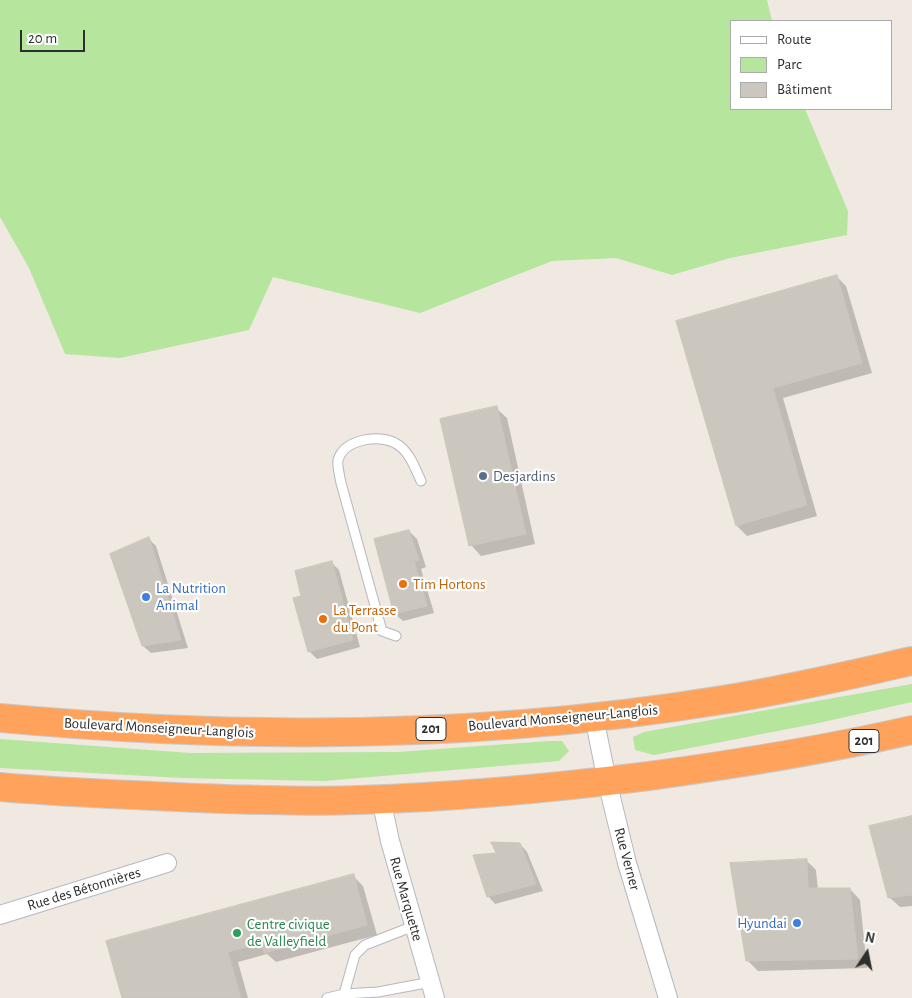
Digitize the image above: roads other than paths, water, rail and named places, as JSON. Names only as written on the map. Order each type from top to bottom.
[{"type":"highway","name":"Boulevard Monseigneur-Langlois","points":[[0,718],[157,730],[284,733],[442,729],[594,717],[723,700],[824,681],[912,661]]},
{"type":"highway","name":"201","points":[[0,787],[91,794],[230,799],[381,799],[502,792],[607,781],[780,757],[912,730]]},
{"type":"street","name":"Rue Verner","points":[[594,717],[627,863],[668,998]]},
{"type":"street","name":"Rue Marquette","points":[[381,799],[390,841],[433,990]]},
{"type":"street","name":"Rue des Bétonnières","points":[[0,915],[167,864]]},
{"type":"lane","points":[[396,636],[382,632],[341,483],[338,460],[346,447],[362,440],[380,438],[396,443],[408,454],[421,481]]},
{"type":"lane","points":[[344,994],[355,954],[365,945],[414,926]]},
{"type":"lane","points":[[327,998],[344,994],[433,990]]},
{"type":"place","name":"Desjardins","points":[[483,476]]},
{"type":"place","name":"Tim Hortons","points":[[403,584]]},
{"type":"place","name":"La Nutrition Animal","points":[[146,597]]},
{"type":"place","name":"La Terrasse du Pont","points":[[323,619]]},
{"type":"place","name":"Hyundai","points":[[797,923]]},
{"type":"place","name":"Centre civique de Valleyfield","points":[[237,933]]}]
